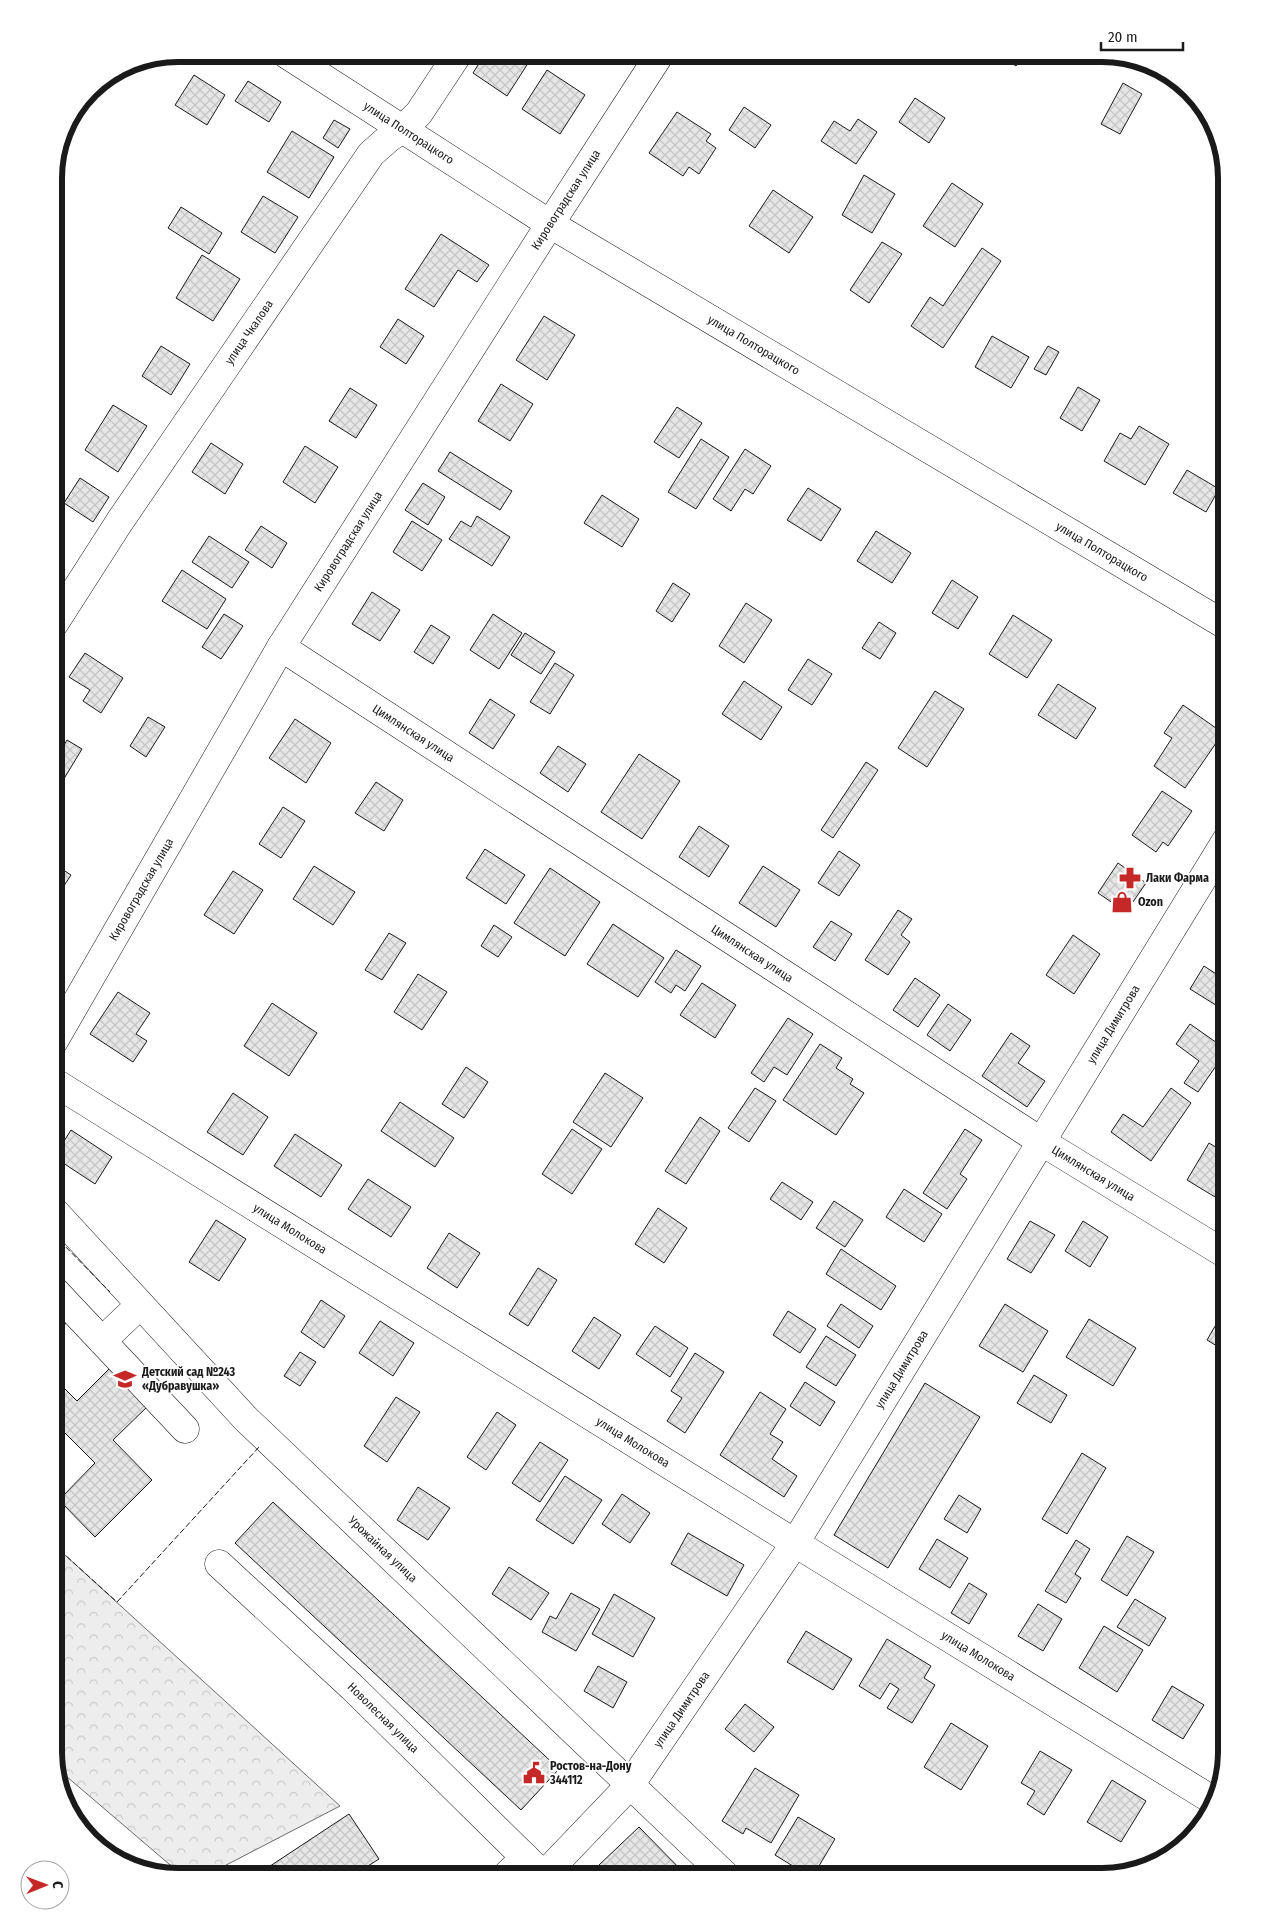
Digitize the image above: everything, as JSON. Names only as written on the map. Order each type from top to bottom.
[{"type":"street","name":"улица Полторацкого","points":[[299,62],[404,128],[550,224],[1218,621]]},
{"type":"street","name":"улица Чкалова","points":[[63,610],[120,521],[371,154],[404,128],[419,113],[453,62]]},
{"type":"street","name":"Кировоградская улица","points":[[63,1025],[281,647],[654,63]]},
{"type":"street","name":"Цимлянская улица","points":[[281,647],[1042,1142],[1218,1250]]},
{"type":"street","name":"улица Димитрова","points":[[534,1867],[630,1785],[794,1543],[1218,854]]},
{"type":"street","name":"улица Молокова","points":[[63,1088],[794,1543],[1209,1798]]},
{"type":"street","name":"Урожайная улица","points":[[63,1221],[246,1419],[717,1868]]},
{"type":"street","points":[[63,1300],[185,1429]]},
{"type":"street","points":[[102,1341],[140,1304]]},
{"type":"street","name":"Новолесная улица","points":[[219,1564],[352,1687],[526,1867]]},
{"type":"green space","points":[[63,1553],[340,1806],[222,1867],[172,1867],[65,1775]]},
{"type":"building","points":[[480,62],[529,62],[507,96],[473,73]]},
{"type":"building","points":[[547,70],[585,95],[560,134],[522,109]]},
{"type":"building","points":[[194,75],[225,95],[207,125],[175,105]]},
{"type":"building","points":[[248,81],[281,102],[269,122],[235,101]]},
{"type":"building","points":[[1123,83],[1142,94],[1120,134],[1101,124]]},
{"type":"building","points":[[915,98],[945,118],[929,143],[899,122]]},
{"type":"building","points":[[744,107],[771,125],[755,148],[729,130]]},
{"type":"building","points":[[677,112],[711,134],[706,141],[716,148],[699,174],[689,167],[683,176],[649,153]]},
{"type":"building","points":[[858,119],[877,132],[856,164],[821,141],[834,121],[850,131]]},
{"type":"building","points":[[334,120],[350,129],[338,148],[323,138]]},
{"type":"building","points":[[292,131],[334,157],[309,198],[267,172]]},
{"type":"building","points":[[864,175],[895,194],[872,233],[842,215]]},
{"type":"building","points":[[952,183],[983,204],[955,247],[923,226]]},
{"type":"building","points":[[773,190],[813,217],[789,253],[749,226]]},
{"type":"building","points":[[263,196],[298,217],[275,253],[241,232]]},
{"type":"building","points":[[181,207],[222,233],[209,254],[168,228]]},
{"type":"building","points":[[441,234],[489,265],[477,282],[458,270],[434,307],[405,289]]},
{"type":"building","points":[[882,242],[902,254],[869,303],[850,290]]},
{"type":"building","points":[[982,248],[1001,261],[943,348],[911,326],[930,297],[943,306]]},
{"type":"building","points":[[202,255],[240,279],[213,321],[176,298]]},
{"type":"building","points":[[544,316],[575,335],[547,380],[516,360]]},
{"type":"building","points":[[398,319],[424,336],[406,364],[380,347]]},
{"type":"building","points":[[992,336],[1029,357],[1011,388],[975,367]]},
{"type":"building","points":[[161,346],[190,364],[171,395],[142,376]]},
{"type":"building","points":[[1048,346],[1059,352],[1046,375],[1034,369]]},
{"type":"building","points":[[501,384],[533,404],[510,441],[478,421]]},
{"type":"building","points":[[1078,387],[1100,400],[1082,431],[1060,418]]},
{"type":"building","points":[[350,388],[377,405],[356,438],[329,421]]},
{"type":"building","points":[[113,405],[147,426],[118,472],[85,450]]},
{"type":"building","points":[[677,407],[702,423],[679,458],[654,442]]},
{"type":"building","points":[[1139,426],[1169,444],[1145,485],[1104,461],[1120,433],[1131,439]]},
{"type":"building","points":[[701,439],[729,457],[696,509],[668,492]]},
{"type":"building","points":[[211,443],[243,464],[225,494],[192,472]]},
{"type":"building","points":[[305,446],[338,467],[315,503],[283,482]]},
{"type":"building","points":[[745,449],[771,466],[753,494],[745,489],[731,511],[713,499]]},
{"type":"building","points":[[450,452],[512,491],[500,510],[438,471]]},
{"type":"building","points":[[1187,470],[1218,488],[1206,512],[1173,493]]},
{"type":"building","points":[[80,478],[109,497],[93,522],[64,503]]},
{"type":"building","points":[[423,483],[445,497],[428,525],[405,510]]},
{"type":"building","points":[[808,488],[841,509],[821,541],[787,520]]},
{"type":"building","points":[[602,495],[639,519],[622,547],[584,523]]},
{"type":"building","points":[[477,516],[510,537],[492,566],[449,539],[461,521],[471,527]]},
{"type":"building","points":[[412,521],[442,540],[422,571],[393,552]]},
{"type":"building","points":[[261,526],[287,543],[272,568],[245,550]]},
{"type":"building","points":[[876,531],[911,553],[892,583],[857,561]]},
{"type":"building","points":[[209,536],[249,562],[232,588],[192,562]]},
{"type":"building","points":[[182,570],[226,599],[207,629],[162,601]]},
{"type":"building","points":[[952,580],[978,597],[958,629],[932,613]]},
{"type":"building","points":[[673,583],[690,594],[672,622],[656,611]]},
{"type":"building","points":[[372,592],[400,610],[380,641],[352,624]]},
{"type":"building","points":[[746,603],[772,620],[744,663],[719,646]]},
{"type":"building","points":[[224,614],[243,626],[221,659],[202,647]]},
{"type":"building","points":[[493,614],[522,633],[499,669],[470,650]]},
{"type":"building","points":[[1013,615],[1052,640],[1027,678],[989,654]]},
{"type":"building","points":[[879,622],[896,633],[880,659],[862,648]]},
{"type":"building","points":[[431,625],[450,637],[433,664],[414,652]]},
{"type":"building","points":[[525,633],[555,652],[541,674],[511,655]]},
{"type":"building","points":[[85,653],[123,678],[101,713],[83,701],[90,690],[69,677]]},
{"type":"building","points":[[808,659],[832,674],[812,705],[788,690]]},
{"type":"building","points":[[555,663],[574,675],[550,714],[530,702]]},
{"type":"building","points":[[744,681],[782,707],[761,740],[722,714]]},
{"type":"building","points":[[1058,684],[1096,708],[1076,739],[1038,715]]},
{"type":"building","points":[[935,691],[964,709],[927,767],[898,748]]},
{"type":"building","points":[[490,699],[515,715],[493,749],[469,733]]},
{"type":"building","points":[[1183,705],[1218,730],[1218,740],[1185,788],[1154,766],[1172,738],[1164,733]]},
{"type":"building","points":[[148,717],[165,727],[146,757],[130,746]]},
{"type":"building","points":[[295,719],[331,743],[306,783],[269,758]]},
{"type":"building","points":[[67,740],[82,749],[63,780],[63,746]]},
{"type":"building","points":[[558,746],[586,764],[568,792],[540,773]]},
{"type":"building","points":[[639,754],[680,781],[642,839],[601,812]]},
{"type":"building","points":[[866,762],[878,770],[833,838],[821,830]]},
{"type":"building","points":[[376,782],[403,800],[384,831],[355,813]]},
{"type":"building","points":[[1162,791],[1192,811],[1168,846],[1163,842],[1156,852],[1132,835]]},
{"type":"building","points":[[283,807],[305,821],[281,858],[259,844]]},
{"type":"building","points":[[699,826],[729,846],[709,877],[679,857]]},
{"type":"building","points":[[485,849],[525,875],[506,904],[466,878]]},
{"type":"building","points":[[839,851],[860,865],[839,896],[818,883]]},
{"type":"building","points":[[1118,863],[1146,883],[1126,912],[1098,893]]},
{"type":"building","points":[[314,866],[355,892],[333,925],[293,899]]},
{"type":"building","points":[[763,866],[800,890],[776,927],[739,903]]},
{"type":"building","points":[[550,868],[600,902],[565,956],[514,923]]},
{"type":"building","points":[[63,870],[71,875],[63,887]]},
{"type":"building","points":[[233,871],[263,890],[234,934],[204,915]]},
{"type":"building","points":[[898,910],[912,919],[901,935],[910,942],[888,975],[865,960]]},
{"type":"building","points":[[831,921],[852,934],[835,961],[813,947]]},
{"type":"building","points":[[613,924],[664,958],[638,997],[587,964]]},
{"type":"building","points":[[494,925],[512,937],[498,957],[481,946]]},
{"type":"building","points":[[389,933],[406,943],[382,980],[365,970]]},
{"type":"building","points":[[1073,935],[1100,954],[1074,994],[1046,975]]},
{"type":"building","points":[[676,950],[701,966],[685,991],[676,985],[671,993],[655,982]]},
{"type":"building","points":[[1204,966],[1218,975],[1218,1006],[1190,989]]},
{"type":"building","points":[[418,974],[447,992],[422,1030],[394,1012]]},
{"type":"building","points":[[915,978],[940,995],[918,1027],[893,1010]]},
{"type":"building","points":[[702,983],[736,1005],[715,1038],[680,1015]]},
{"type":"building","points":[[118,992],[150,1013],[136,1034],[147,1041],[133,1062],[90,1034]]},
{"type":"building","points":[[272,1003],[317,1033],[289,1076],[244,1046]]},
{"type":"building","points":[[948,1004],[971,1020],[950,1051],[927,1035]]},
{"type":"building","points":[[788,1018],[813,1034],[787,1075],[774,1067],[764,1082],[751,1073]]},
{"type":"building","points":[[1190,1024],[1218,1044],[1218,1063],[1198,1092],[1184,1083],[1199,1061],[1176,1044]]},
{"type":"building","points":[[1011,1033],[1030,1046],[1018,1063],[1045,1081],[1027,1107],[982,1076]]},
{"type":"building","points":[[820,1044],[842,1058],[836,1068],[853,1079],[850,1084],[864,1093],[836,1135],[783,1100]]},
{"type":"building","points":[[466,1067],[488,1082],[464,1118],[442,1104]]},
{"type":"building","points":[[605,1073],[643,1098],[611,1147],[573,1122]]},
{"type":"building","points":[[755,1088],[776,1101],[749,1142],[728,1128]]},
{"type":"building","points":[[1171,1088],[1191,1103],[1151,1161],[1111,1132],[1123,1114],[1143,1127]]},
{"type":"building","points":[[233,1093],[268,1117],[243,1155],[207,1132]]},
{"type":"building","points":[[400,1102],[454,1138],[435,1167],[381,1131]]},
{"type":"building","points":[[700,1117],[720,1131],[686,1184],[665,1171]]},
{"type":"building","points":[[572,1129],[602,1149],[572,1194],[542,1174]]},
{"type":"building","points":[[965,1129],[982,1140],[960,1174],[967,1179],[947,1209],[923,1193]]},
{"type":"building","points":[[71,1130],[112,1157],[95,1184],[63,1163],[63,1143]]},
{"type":"building","points":[[295,1134],[342,1165],[321,1197],[274,1166]]},
{"type":"building","points":[[1209,1143],[1218,1148],[1218,1199],[1187,1180]]},
{"type":"building","points":[[368,1179],[411,1207],[391,1237],[348,1209]]},
{"type":"building","points":[[782,1182],[813,1202],[801,1220],[770,1199]]},
{"type":"building","points":[[904,1189],[942,1214],[924,1242],[886,1217]]},
{"type":"building","points":[[834,1201],[863,1220],[845,1247],[816,1228]]},
{"type":"building","points":[[658,1208],[687,1228],[664,1263],[635,1244]]},
{"type":"building","points":[[216,1220],[246,1239],[219,1281],[189,1262]]},
{"type":"building","points":[[1030,1221],[1055,1235],[1031,1273],[1007,1259]]},
{"type":"building","points":[[1083,1221],[1108,1237],[1090,1267],[1065,1251]]},
{"type":"building","points":[[449,1233],[480,1253],[457,1288],[427,1268]]},
{"type":"building","points":[[841,1249],[896,1286],[881,1310],[826,1274]]},
{"type":"building","points":[[538,1268],[557,1280],[528,1326],[509,1314]]},
{"type":"building","points":[[321,1300],[345,1316],[324,1348],[301,1332]]},
{"type":"building","points":[[841,1304],[873,1326],[859,1348],[827,1326]]},
{"type":"building","points":[[1005,1304],[1048,1331],[1023,1372],[979,1346]]},
{"type":"building","points":[[788,1311],[816,1329],[800,1353],[773,1335]]},
{"type":"building","points":[[63,1312],[70,1319],[63,1326]]},
{"type":"building","points":[[594,1317],[621,1335],[599,1369],[572,1351]]},
{"type":"building","points":[[1089,1319],[1136,1348],[1113,1386],[1066,1357]]},
{"type":"building","points":[[380,1321],[414,1343],[393,1376],[359,1353]]},
{"type":"building","points":[[1218,1321],[1218,1347],[1207,1340]]},
{"type":"building","points":[[655,1326],[688,1348],[670,1377],[636,1354]]},
{"type":"building","points":[[826,1336],[856,1355],[836,1386],[806,1367]]},
{"type":"building","points":[[300,1352],[316,1362],[300,1386],[284,1376]]},
{"type":"building","points":[[695,1353],[724,1372],[685,1433],[667,1421],[682,1398],[671,1391]]},
{"type":"building","points":[[112,1366],[150,1404],[113,1440],[152,1480],[95,1537],[63,1504],[63,1496],[95,1463],[63,1431],[63,1387],[77,1401]]},
{"type":"building","points":[[1034,1375],[1067,1395],[1051,1423],[1017,1403]]},
{"type":"building","points":[[805,1382],[835,1402],[820,1426],[790,1406]]},
{"type":"building","points":[[925,1383],[980,1417],[888,1568],[834,1535]]},
{"type":"building","points":[[760,1392],[786,1409],[770,1434],[783,1442],[772,1459],[797,1476],[784,1497],[720,1455]]},
{"type":"building","points":[[396,1397],[420,1412],[387,1462],[364,1446]]},
{"type":"building","points":[[497,1412],[516,1425],[486,1470],[467,1457]]},
{"type":"building","points":[[540,1442],[568,1460],[540,1502],[512,1483]]},
{"type":"building","points":[[1082,1453],[1106,1468],[1067,1534],[1042,1519]]},
{"type":"building","points":[[565,1476],[602,1500],[573,1544],[536,1520]]},
{"type":"building","points":[[418,1487],[450,1508],[428,1540],[397,1520]]},
{"type":"building","points":[[622,1494],[650,1513],[630,1543],[602,1524]]},
{"type":"building","points":[[959,1495],[981,1509],[967,1533],[944,1519]]},
{"type":"building","points":[[273,1502],[559,1769],[521,1810],[235,1543]]},
{"type":"building","points":[[688,1533],[744,1565],[727,1596],[671,1564]]},
{"type":"building","points":[[1127,1536],[1154,1552],[1127,1596],[1101,1580]]},
{"type":"building","points":[[937,1539],[968,1558],[950,1588],[919,1569]]},
{"type":"building","points":[[1076,1540],[1090,1549],[1075,1574],[1081,1578],[1066,1603],[1045,1591]]},
{"type":"building","points":[[509,1567],[549,1593],[531,1620],[492,1594]]},
{"type":"building","points":[[969,1583],[987,1594],[969,1624],[951,1613]]},
{"type":"building","points":[[571,1593],[600,1609],[576,1651],[542,1632],[550,1616],[556,1619]]},
{"type":"building","points":[[614,1594],[655,1618],[633,1657],[592,1634]]},
{"type":"building","points":[[1135,1599],[1166,1618],[1149,1646],[1117,1627]]},
{"type":"building","points":[[1038,1604],[1062,1619],[1043,1651],[1018,1636]]},
{"type":"building","points":[[1104,1626],[1143,1650],[1117,1692],[1079,1668]]},
{"type":"building","points":[[806,1631],[852,1659],[833,1690],[787,1662]]},
{"type":"building","points":[[887,1639],[931,1666],[924,1678],[935,1685],[912,1723],[887,1708],[899,1689],[890,1683],[880,1699],[859,1686]]},
{"type":"building","points":[[598,1666],[627,1682],[613,1708],[584,1691]]},
{"type":"building","points":[[1172,1686],[1204,1705],[1183,1739],[1152,1720]]},
{"type":"building","points":[[745,1704],[774,1727],[754,1752],[725,1729]]},
{"type":"building","points":[[951,1723],[988,1746],[961,1790],[924,1767]]},
{"type":"building","points":[[1040,1751],[1072,1770],[1044,1815],[1027,1804],[1035,1791],[1021,1783]]},
{"type":"building","points":[[755,1768],[799,1795],[771,1843],[746,1828],[743,1834],[722,1821]]},
{"type":"building","points":[[1112,1780],[1146,1801],[1121,1842],[1087,1822]]},
{"type":"building","points":[[349,1814],[379,1859],[366,1867],[268,1867]]},
{"type":"building","points":[[798,1817],[835,1839],[818,1868],[796,1868],[775,1855]]},
{"type":"building","points":[[639,1827],[679,1868],[601,1867],[599,1865]]},
{"type":"fence","points":[[63,1244],[110,1292]]},
{"type":"fence","points":[[63,1553],[117,1602],[259,1447]]},
{"type":"place","name":"Лаки Фарма","points":[[1130,878]]},
{"type":"place","name":"Ozon","points":[[1122,902]]},
{"type":"place","name":"Детский сад №243 «Дубравушка»","points":[[125,1379]]},
{"type":"place","name":"Ростов-на-Дону 344112","points":[[534,1773]]}]
